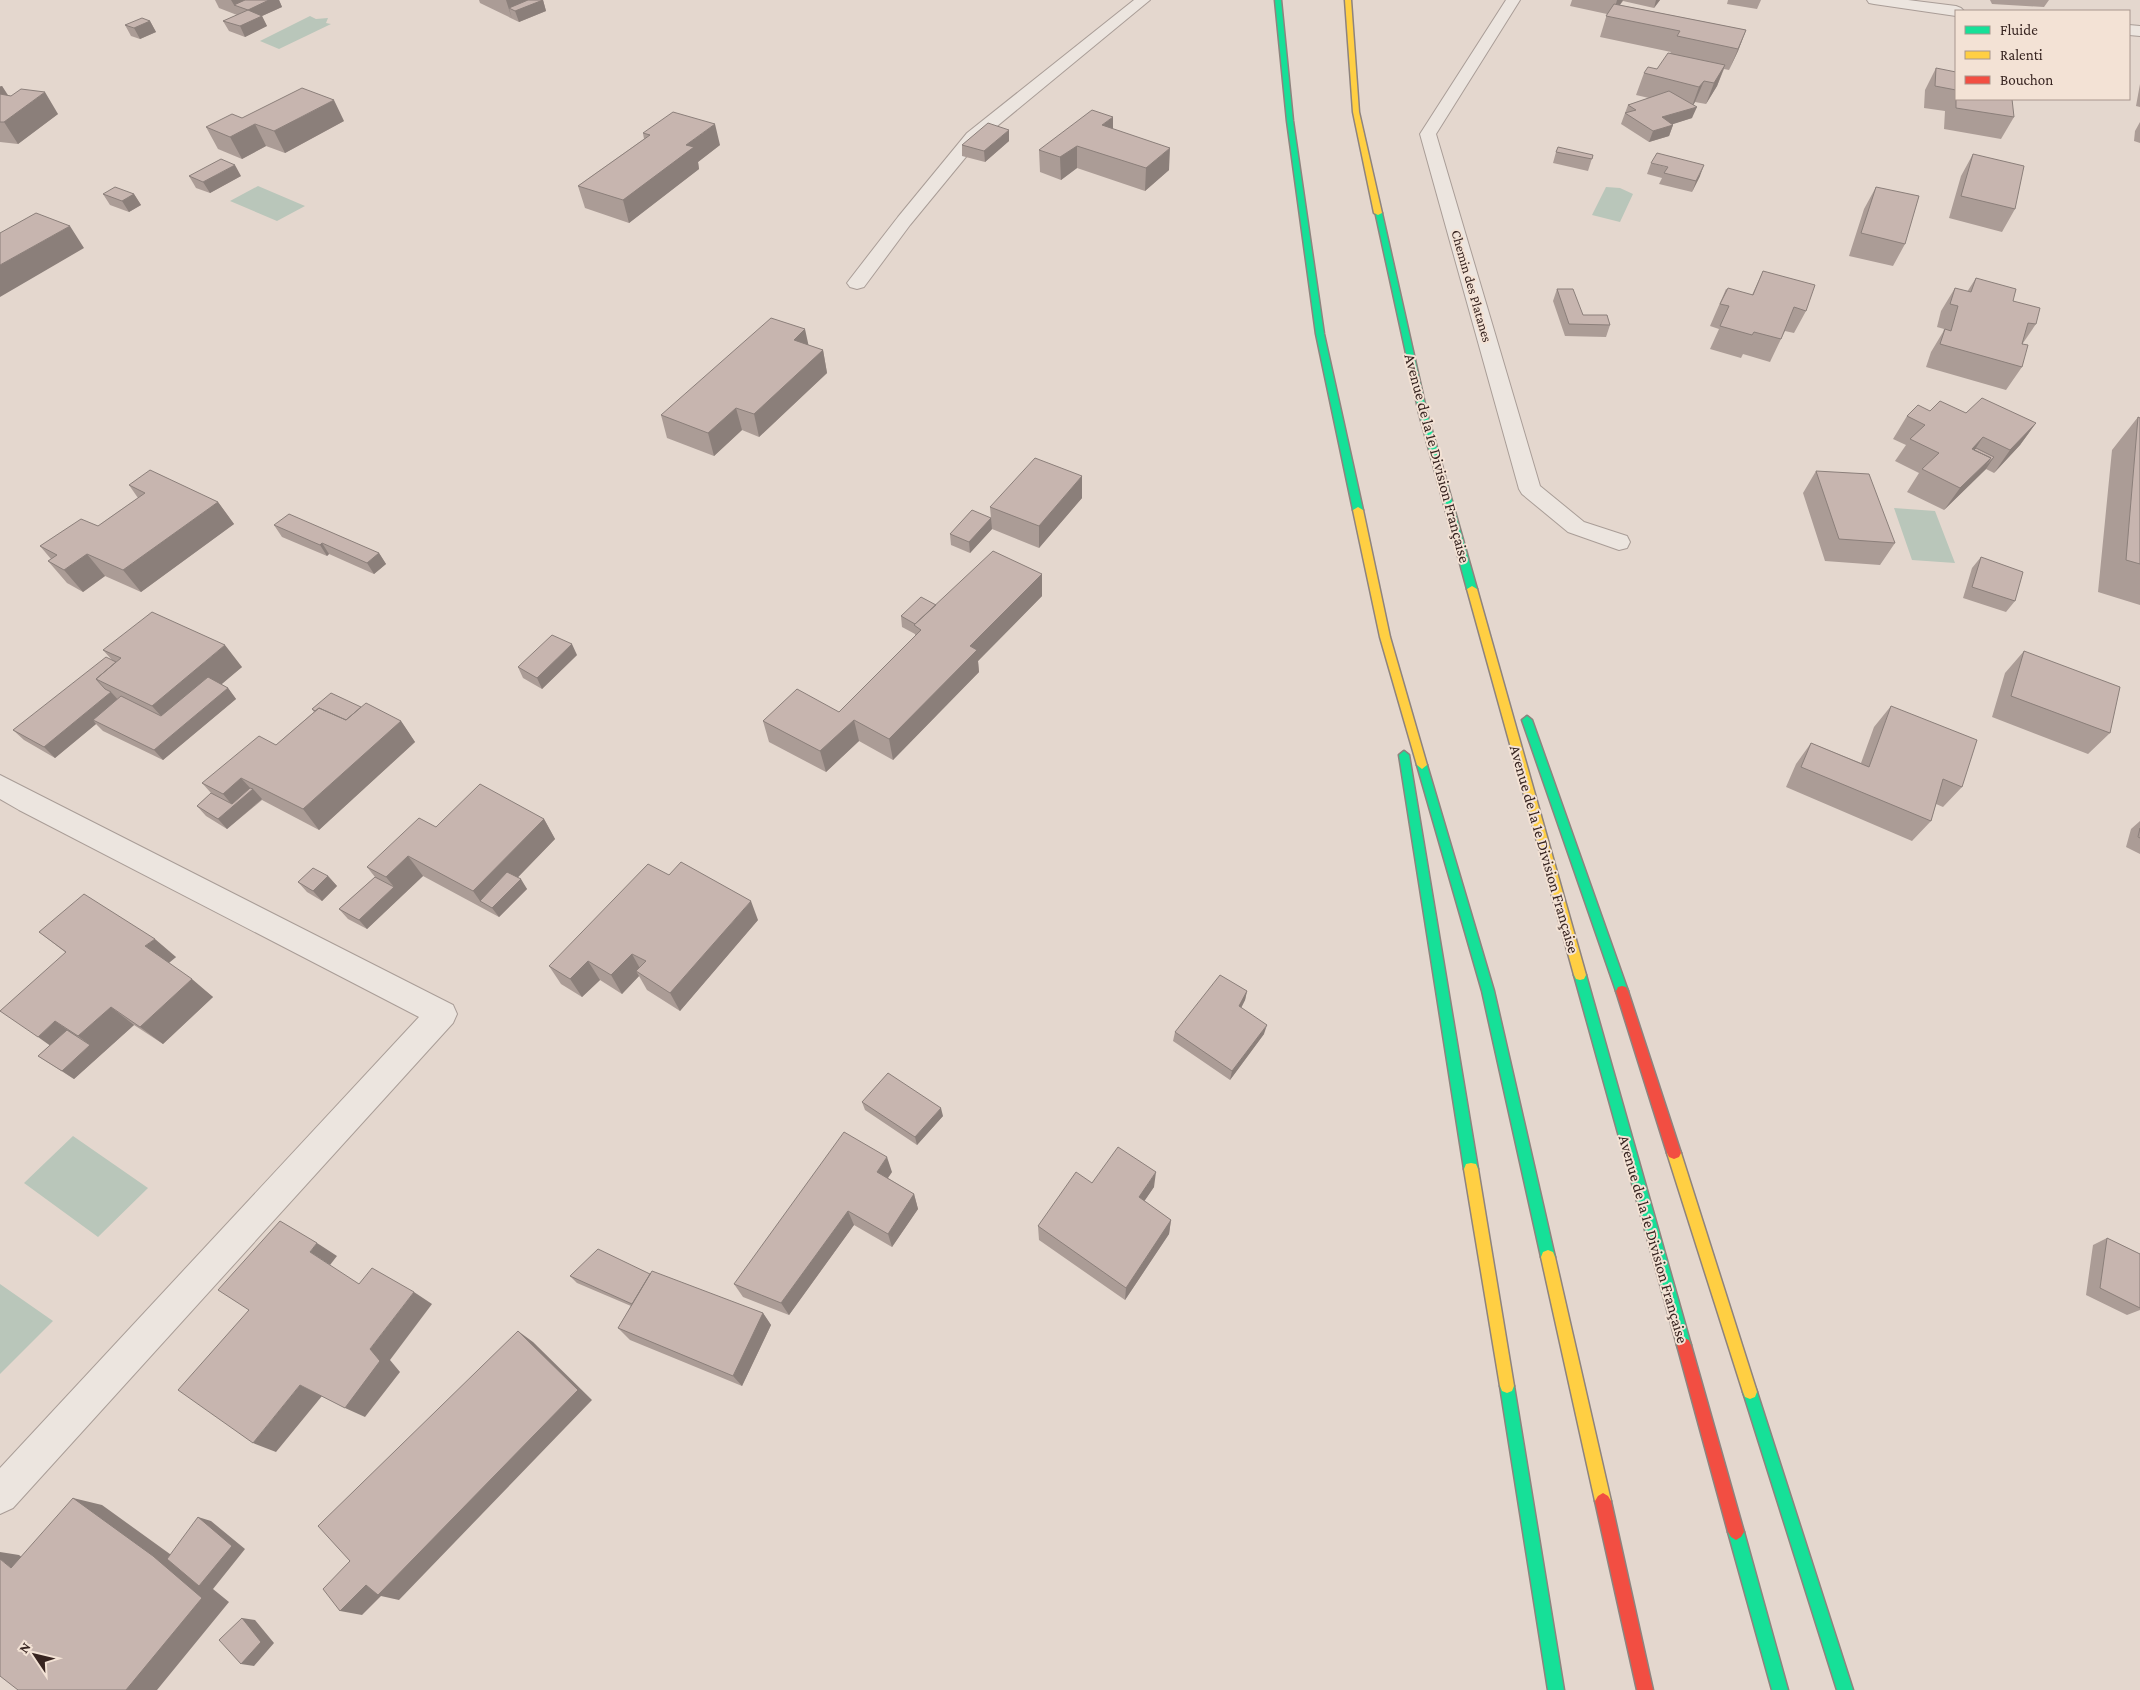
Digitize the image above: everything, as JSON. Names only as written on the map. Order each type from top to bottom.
[{"type":"highway","points":[[1278,0],[1290,121],[1320,334],[1385,637],[1556,1690]]},
{"type":"highway","name":"Avenue de la 1e Division Française","points":[[1348,0],[1356,112],[1423,413],[1780,1690]]},
{"type":"highway","points":[[1446,494],[1500,644]]},
{"type":"highway","points":[[1385,637],[1488,991],[1645,1690]]},
{"type":"highway","points":[[1523,710],[1617,974],[1845,1690]]},
{"type":"street","points":[[858,283],[904,221],[973,137],[1143,0]]},
{"type":"street","name":"Chemin des Platanes","points":[[1513,0],[1428,134],[1530,489],[1576,527],[1619,542]]},
{"type":"street","points":[[1874,0],[1955,11]]},
{"type":"street","points":[[0,786],[442,1014],[0,1495]]},
{"type":"shaded area","points":[[310,16],[316,19],[328,18],[326,23],[331,24],[279,49],[260,41]]},
{"type":"shaded area","points":[[258,186],[305,206],[277,221],[230,201]]},
{"type":"shaded area","points":[[1606,187],[1620,188],[1633,194],[1620,222],[1592,215]]},
{"type":"shaded area","points":[[1894,508],[1935,511],[1955,563],[1912,560]]},
{"type":"shaded area","points":[[73,1136],[148,1188],[98,1237],[24,1183]]},
{"type":"shaded area","points":[[0,1284],[53,1321],[0,1374]]},
{"type":"building","points":[[245,0],[269,0],[248,10],[234,5]]},
{"type":"building","points":[[528,0],[543,0],[515,11],[509,8]]},
{"type":"building","points":[[1614,4],[1746,30],[1738,49],[1677,36],[1680,31],[1606,16]]},
{"type":"building","points":[[248,10],[262,16],[240,26],[223,21]]},
{"type":"building","points":[[142,18],[150,21],[134,28],[125,25]]},
{"type":"building","points":[[1668,53],[1725,65],[1714,83],[1704,81],[1699,87],[1644,73],[1648,67],[1657,69]]},
{"type":"building","points":[[1936,68],[1955,72],[1955,90],[1935,86]]},
{"type":"building","points":[[302,88],[334,100],[274,131],[255,124],[230,137],[206,127],[232,114],[242,118]]},
{"type":"building","points":[[21,89],[45,92],[4,122],[0,122],[0,94],[11,96]]},
{"type":"building","points":[[1669,91],[1697,107],[1662,117],[1673,125],[1653,131],[1625,113],[1636,110],[1628,105]]},
{"type":"building","points":[[1956,100],[2012,100],[2014,117],[1956,108]]},
{"type":"building","points":[[1092,110],[1113,117],[1102,125],[1170,148],[1146,168],[1077,146],[1060,157],[1039,150]]},
{"type":"building","points":[[673,112],[715,124],[686,145],[694,147],[623,200],[578,186],[650,135],[643,133]]},
{"type":"building","points":[[988,123],[1009,130],[984,151],[962,145]]},
{"type":"building","points":[[1558,147],[1593,155],[1592,159],[1556,152]]},
{"type":"building","points":[[1657,153],[1704,165],[1696,181],[1664,173],[1668,167],[1651,163]]},
{"type":"building","points":[[1973,154],[2024,166],[2015,209],[1961,196]]},
{"type":"building","points":[[221,159],[235,165],[203,182],[189,176]]},
{"type":"building","points":[[115,187],[134,194],[122,201],[103,194]]},
{"type":"building","points":[[1876,187],[1919,196],[1905,244],[1861,233]]},
{"type":"building","points":[[36,213],[70,226],[0,265],[0,233]]},
{"type":"building","points":[[1763,271],[1815,285],[1806,311],[1794,307],[1781,339],[1754,332],[1752,335],[1720,326],[1729,306],[1720,304],[1728,288],[1753,295]]},
{"type":"building","points":[[1976,278],[2016,289],[2013,301],[2040,308],[2036,324],[2028,323],[2022,344],[2028,345],[2022,367],[1940,344],[1945,329],[1951,331],[1958,306],[1950,304],[1955,288],[1971,292]]},
{"type":"building","points":[[1557,289],[1573,289],[1583,315],[1607,315],[1610,325],[1569,324]]},
{"type":"building","points":[[771,318],[805,329],[794,340],[823,350],[754,414],[736,408],[708,433],[661,415]]},
{"type":"building","points":[[1982,398],[2036,423],[2010,450],[1983,437],[1972,449],[1991,458],[1960,488],[1922,469],[1939,453],[1910,439],[1925,425],[1907,416],[1918,405],[1930,411],[1940,401],[1966,413]]},
{"type":"building","points":[[2138,417],[2140,418],[2140,564],[2126,560]]},
{"type":"building","points":[[1976,448],[1994,457],[1983,469],[1991,458],[1974,450]]},
{"type":"building","points":[[1035,458],[1082,476],[1039,526],[990,507]]},
{"type":"building","points":[[150,470],[218,502],[123,570],[87,554],[64,570],[48,561],[57,555],[40,546],[81,519],[98,526],[145,493],[129,485]]},
{"type":"building","points":[[1816,471],[1869,474],[1895,543],[1839,539]]},
{"type":"building","points":[[972,510],[991,518],[969,542],[950,534]]},
{"type":"building","points":[[289,514],[379,553],[367,563],[274,525]]},
{"type":"building","points":[[993,551],[1042,574],[970,646],[977,650],[889,739],[854,720],[820,751],[763,721],[797,689],[839,712],[921,630],[914,625]]},
{"type":"building","points":[[1981,557],[2023,572],[2015,601],[1972,587]]},
{"type":"building","points":[[921,597],[936,605],[915,624],[901,616]]},
{"type":"building","points":[[152,612],[225,645],[152,706],[96,679],[121,658],[103,650]]},
{"type":"building","points":[[552,635],[572,644],[537,678],[518,667]]},
{"type":"building","points":[[2024,651],[2120,687],[2110,733],[2011,696]]},
{"type":"building","points":[[106,657],[116,662],[96,679],[105,689],[111,692],[44,747],[13,730]]},
{"type":"building","points":[[208,677],[228,688],[154,750],[93,720],[121,696],[161,716]]},
{"type":"building","points":[[331,693],[361,707],[346,720],[319,708],[315,711],[312,709]]},
{"type":"building","points":[[366,703],[401,721],[303,809],[241,778],[223,794],[202,783],[259,736],[276,745],[319,708],[346,720]]},
{"type":"building","points":[[1891,706],[1977,740],[1962,787],[1943,779],[1931,821],[1801,767],[1811,743],[1869,767]]},
{"type":"building","points":[[480,784],[544,819],[473,891],[408,856],[386,877],[367,867],[419,818],[436,827]]},
{"type":"building","points":[[250,788],[253,789],[218,819],[197,806],[211,793],[232,804]]},
{"type":"building","points":[[681,862],[751,901],[670,993],[636,971],[646,961],[632,954],[611,975],[588,961],[570,979],[549,966],[648,864],[669,875]]},
{"type":"building","points":[[313,868],[328,876],[313,891],[298,882]]},
{"type":"building","points":[[507,872],[521,879],[492,908],[480,901]]},
{"type":"building","points":[[375,877],[394,887],[359,920],[339,909]]},
{"type":"building","points":[[84,894],[155,939],[145,946],[192,979],[140,1027],[111,1007],[78,1036],[55,1021],[38,1037],[0,1011],[66,952],[39,932]]},
{"type":"building","points":[[1220,975],[1247,991],[1239,1006],[1267,1025],[1232,1071],[1175,1032]]},
{"type":"building","points":[[67,1030],[90,1045],[62,1071],[38,1056]]},
{"type":"building","points":[[888,1073],[941,1108],[915,1137],[862,1102]]},
{"type":"building","points":[[844,1132],[887,1157],[877,1172],[914,1194],[888,1234],[848,1211],[781,1303],[734,1284]]},
{"type":"building","points":[[1118,1147],[1156,1172],[1139,1197],[1171,1220],[1126,1288],[1038,1226],[1076,1172],[1092,1183]]},
{"type":"building","points":[[280,1221],[317,1243],[310,1252],[359,1284],[372,1268],[414,1292],[370,1349],[380,1361],[345,1408],[300,1385],[253,1443],[178,1390],[249,1310],[218,1290]]},
{"type":"building","points":[[2107,1238],[2140,1254],[2140,1308],[2100,1288]]},
{"type":"building","points":[[598,1249],[650,1274],[632,1304],[570,1276]]},
{"type":"building","points":[[652,1271],[763,1313],[733,1376],[618,1328]]},
{"type":"building","points":[[518,1331],[578,1390],[378,1595],[366,1585],[340,1611],[323,1589],[350,1561],[318,1526]]},
{"type":"building","points":[[73,1498],[153,1556],[202,1598],[126,1690],[18,1690],[0,1676],[0,1559],[11,1568]]},
{"type":"building","points":[[198,1517],[232,1546],[199,1586],[167,1559]]},
{"type":"building","points":[[242,1618],[261,1642],[241,1664],[219,1640]]},
{"type":"traffic: fast","points":[[1278,0],[1290,121],[1320,334],[1358,510]]},
{"type":"traffic: fast","points":[[1378,213],[1423,413],[1472,589]]},
{"type":"traffic: fast","points":[[1527,720],[1622,991]]},
{"type":"traffic: fast","points":[[1404,755],[1471,1169]]},
{"type":"traffic: fast","points":[[1422,765],[1488,991],[1548,1257]]},
{"type":"traffic: fast","points":[[1580,975],[1684,1345]]},
{"type":"traffic: fast","points":[[1507,1386],[1556,1690]]},
{"type":"traffic: fast","points":[[1750,1392],[1845,1690]]},
{"type":"traffic: fast","points":[[1736,1532],[1780,1690]]},
{"type":"traffic: slow","points":[[1348,0],[1356,112],[1378,213]]},
{"type":"traffic: slow","points":[[1358,510],[1385,637],[1422,765]]},
{"type":"traffic: slow","points":[[1472,589],[1580,975]]},
{"type":"traffic: slow","points":[[1674,1153],[1750,1392]]},
{"type":"traffic: slow","points":[[1471,1169],[1507,1386]]},
{"type":"traffic: slow","points":[[1548,1257],[1603,1501]]},
{"type":"traffic: jam","points":[[1622,991],[1674,1153]]},
{"type":"traffic: jam","points":[[1684,1345],[1736,1532]]},
{"type":"traffic: jam","points":[[1603,1501],[1645,1690]]}]
